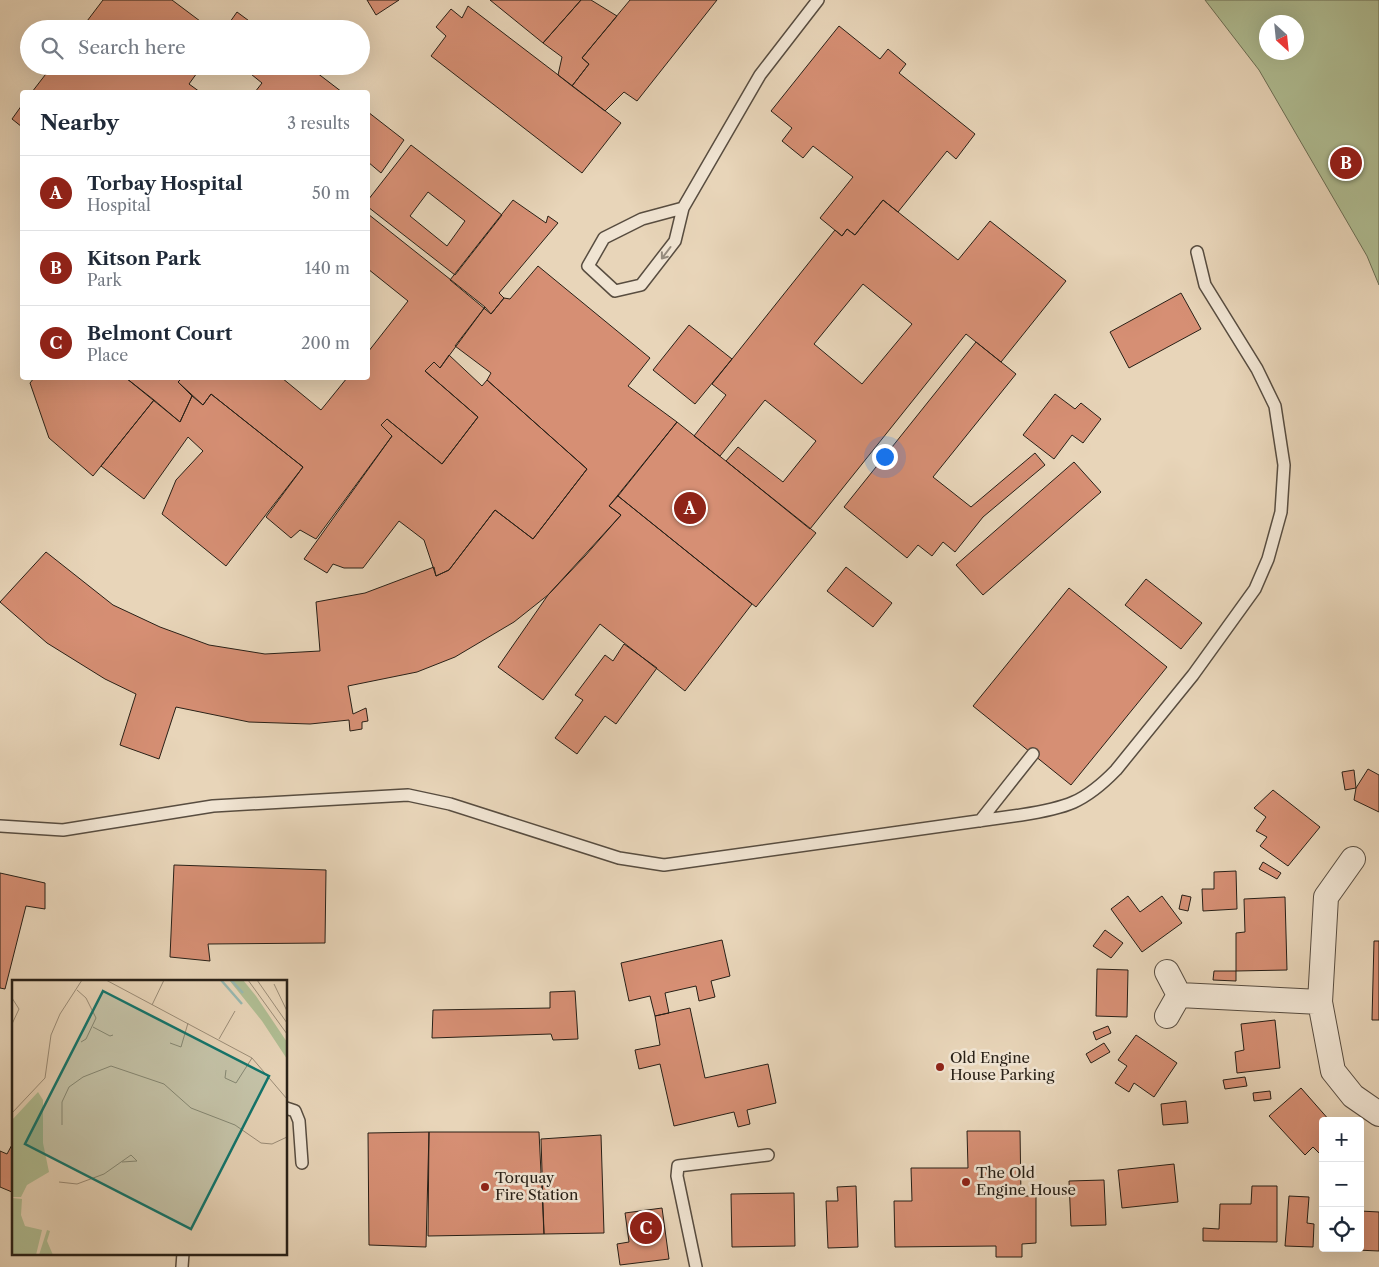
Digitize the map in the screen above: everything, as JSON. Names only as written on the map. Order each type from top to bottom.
[{"type":"street","points":[[1353,859],[1326,897],[1320,1002],[1333,1071],[1353,1096],[1379,1114]]},
{"type":"street","points":[[1167,972],[1179,995]]},
{"type":"street","points":[[1179,995],[1320,1002]]},
{"type":"street","points":[[1167,1016],[1179,995]]},
{"type":"lane","points":[[683,208],[642,219],[604,238],[588,266],[614,291],[641,285],[675,241],[683,208],[760,75],[818,0]]},
{"type":"lane","points":[[0,826],[63,830],[213,806],[408,795],[450,804],[619,858],[664,865],[980,821],[1063,807],[1084,798],[1101,786],[1116,770],[1222,637],[1255,589],[1268,559],[1278,528],[1283,495],[1284,465],[1279,420],[1264,382],[1205,285],[1197,252]]},
{"type":"lane","points":[[980,821],[1033,754]]},
{"type":"lane","points":[[288,1109],[295,1111],[299,1121],[302,1163]]},
{"type":"lane","points":[[696,1267],[677,1176],[678,1166],[768,1155]]},
{"type":"lane","points":[[182,1267],[183,1254]]},
{"type":"green space","points":[[1205,0],[1379,0],[1379,285],[1367,256],[1259,70]]},
{"type":"building","points":[[103,0],[172,0],[199,20],[88,20]]},
{"type":"building","points":[[367,0],[399,0],[376,15]]},
{"type":"building","points":[[490,0],[581,0],[543,43]]},
{"type":"building","points":[[581,0],[591,0],[617,16],[582,58],[589,64],[572,86],[558,75],[562,57],[543,43]]},
{"type":"building","points":[[630,0],[717,0],[637,101],[624,92],[605,111],[572,86],[589,64],[582,58]]},
{"type":"building","points":[[468,6],[621,123],[582,173],[431,56],[446,36],[436,27],[451,9],[462,18]]},
{"type":"building","points":[[237,12],[248,20],[231,20]]},
{"type":"building","points":[[839,26],[880,59],[888,49],[906,64],[899,73],[975,134],[956,159],[947,151],[898,212],[883,200],[855,235],[847,229],[842,236],[820,218],[853,177],[813,146],[803,158],[782,141],[792,128],[771,111]]},
{"type":"building","points":[[45,75],[196,75],[189,84],[197,90],[34,90]]},
{"type":"building","points":[[252,75],[320,75],[339,90],[257,90],[262,83]]},
{"type":"building","points":[[20,108],[20,125],[12,119]]},
{"type":"building","points":[[370,114],[404,140],[381,173],[370,164]]},
{"type":"building","points":[[411,145],[502,215],[455,275],[370,209],[370,197]],"holes":[[[428,192],[465,221],[447,246],[410,216]]]},
{"type":"building","points":[[513,200],[546,223],[548,216],[558,223],[499,293],[504,298],[491,314],[450,280]]},
{"type":"building","points":[[883,200],[958,260],[990,221],[1066,281],[1001,362],[966,334],[810,529],[726,461],[738,447],[783,482],[816,441],[765,400],[720,456],[694,436],[726,395],[712,384],[835,230],[842,236],[847,229],[855,235]],"holes":[[[863,284],[912,324],[862,384],[814,344]]]},
{"type":"building","points":[[370,216],[485,307],[440,368],[434,362],[425,371],[478,417],[442,464],[387,419],[381,425],[392,436],[316,539],[300,530],[291,538],[266,517],[303,467],[211,394],[203,405],[178,382],[180,380],[284,380],[321,410],[345,380],[370,380],[370,349],[408,301],[370,271]]},
{"type":"building","points":[[538,266],[650,358],[628,386],[677,422],[609,506],[621,515],[548,595],[514,622],[455,657],[417,672],[348,686],[353,714],[366,708],[368,721],[362,722],[362,729],[350,731],[349,720],[310,724],[249,722],[176,707],[159,759],[120,745],[136,694],[105,679],[47,643],[0,602],[46,552],[113,605],[160,627],[209,645],[265,654],[320,651],[316,602],[365,593],[434,567],[436,576],[449,570],[495,510],[533,539],[587,469],[487,380],[491,373],[455,346],[485,307],[491,314],[504,298],[510,299]]},
{"type":"building","points":[[1181,293],[1201,329],[1129,368],[1110,332]]},
{"type":"building","points":[[689,325],[732,359],[695,404],[653,370]]},
{"type":"building","points":[[976,342],[1016,374],[933,477],[971,507],[1035,453],[1045,465],[983,517],[955,552],[943,542],[932,556],[918,545],[907,558],[844,507]]},
{"type":"building","points":[[449,355],[482,386],[487,380],[587,469],[533,539],[495,510],[449,570],[436,576],[424,540],[399,521],[363,568],[344,568],[333,564],[327,573],[304,559],[392,436],[381,425],[387,419],[442,464],[478,417],[425,371],[434,362],[440,368]]},
{"type":"building","points":[[32,380],[129,380],[154,400],[93,476],[49,438],[30,383]]},
{"type":"building","points":[[128,380],[180,380],[178,382],[192,396],[180,422]]},
{"type":"building","points":[[211,394],[303,467],[226,566],[162,514],[176,480],[203,451],[188,437],[144,499],[101,466],[154,400],[180,422],[192,396],[203,405]]},
{"type":"building","points":[[1055,394],[1075,409],[1081,403],[1101,419],[1083,443],[1072,435],[1054,459],[1023,435]]},
{"type":"building","points":[[677,422],[816,533],[756,607],[618,496]]},
{"type":"building","points":[[1074,462],[1101,492],[983,595],[956,565]]},
{"type":"building","points":[[618,496],[752,604],[685,691],[600,624],[543,700],[498,667],[548,595],[621,515],[609,506]]},
{"type":"building","points":[[846,567],[892,603],[873,627],[827,591]]},
{"type":"building","points":[[1146,579],[1202,623],[1181,649],[1125,605]]},
{"type":"building","points":[[1069,588],[1167,667],[1071,785],[973,706]]},
{"type":"building","points":[[624,644],[657,668],[616,724],[605,716],[577,754],[555,738],[583,700],[575,695],[605,655],[613,661]]},
{"type":"building","points":[[1368,769],[1379,775],[1379,812],[1354,800],[1356,788]]},
{"type":"building","points":[[1354,770],[1356,788],[1345,790],[1342,772]]},
{"type":"building","points":[[1273,790],[1320,827],[1288,866],[1260,846],[1267,837],[1256,831],[1266,817],[1254,808]]},
{"type":"building","points":[[1263,862],[1281,873],[1277,879],[1259,869]]},
{"type":"building","points":[[174,865],[326,870],[325,943],[208,944],[210,961],[170,957]]},
{"type":"building","points":[[1236,871],[1237,909],[1203,911],[1202,889],[1214,889],[1214,872]]},
{"type":"building","points":[[0,873],[45,883],[45,909],[26,906],[5,989],[0,988]]},
{"type":"building","points":[[1182,895],[1191,897],[1188,911],[1179,909]]},
{"type":"building","points":[[1128,896],[1140,912],[1162,896],[1182,923],[1142,952],[1111,909]]},
{"type":"building","points":[[1285,897],[1287,970],[1236,971],[1236,933],[1245,932],[1244,899]]},
{"type":"building","points":[[1105,930],[1123,943],[1111,958],[1093,946]]},
{"type":"building","points":[[722,940],[730,976],[711,981],[715,997],[699,1001],[696,986],[665,993],[669,1013],[655,1016],[650,996],[629,1001],[621,963]]},
{"type":"building","points":[[1374,941],[1379,941],[1379,1020],[1372,1020]]},
{"type":"building","points":[[1097,969],[1128,970],[1127,1017],[1096,1016]]},
{"type":"building","points":[[1214,971],[1236,971],[1236,981],[1213,980]]},
{"type":"building","points":[[575,991],[578,1039],[553,1040],[551,1034],[432,1038],[433,1010],[550,1008],[550,992]]},
{"type":"building","points":[[690,1008],[705,1078],[768,1064],[776,1103],[747,1110],[750,1124],[738,1127],[734,1112],[674,1126],[660,1064],[639,1069],[635,1050],[660,1045],[655,1016]]},
{"type":"building","points":[[1275,1020],[1280,1068],[1237,1073],[1235,1052],[1244,1050],[1241,1024]]},
{"type":"building","points":[[1108,1026],[1111,1033],[1096,1040],[1093,1032]]},
{"type":"building","points":[[1136,1035],[1177,1063],[1154,1097],[1134,1083],[1129,1092],[1115,1083],[1127,1066],[1118,1060]]},
{"type":"building","points":[[1104,1043],[1110,1052],[1091,1063],[1086,1054]]},
{"type":"building","points":[[1245,1077],[1247,1086],[1225,1089],[1223,1080]]},
{"type":"building","points":[[1301,1088],[1326,1117],[1319,1117],[1319,1153],[1313,1147],[1305,1155],[1269,1116]]},
{"type":"building","points":[[1270,1091],[1271,1099],[1254,1101],[1253,1093]]},
{"type":"building","points":[[1186,1101],[1188,1123],[1163,1125],[1161,1104]]},
{"type":"building","name":"The Old Engine House","points":[[967,1131],[1020,1131],[1021,1196],[1036,1196],[1036,1243],[1022,1244],[1022,1257],[996,1257],[996,1246],[895,1247],[894,1201],[912,1201],[911,1168],[968,1168]]},
{"type":"building","name":"Torquay Fire Station","points":[[429,1132],[539,1132],[544,1234],[428,1236]]},
{"type":"building","points":[[429,1132],[426,1247],[369,1245],[368,1133]]},
{"type":"building","points":[[601,1135],[604,1233],[544,1234],[541,1139]]},
{"type":"building","points":[[12,1145],[12,1192],[0,1187],[0,1151],[7,1154]]},
{"type":"building","points":[[1174,1164],[1178,1202],[1122,1208],[1118,1170]]},
{"type":"building","points":[[1104,1180],[1106,1225],[1071,1226],[1069,1181]]},
{"type":"building","points":[[856,1186],[858,1247],[828,1248],[826,1201],[838,1201],[837,1187]]},
{"type":"building","points":[[1252,1186],[1277,1186],[1277,1242],[1203,1241],[1203,1228],[1219,1229],[1220,1204],[1251,1204]]},
{"type":"building","points":[[794,1193],[795,1246],[732,1247],[731,1194]]},
{"type":"building","points":[[1289,1196],[1309,1197],[1307,1223],[1314,1224],[1313,1247],[1285,1246]]},
{"type":"building","points":[[662,1208],[669,1259],[620,1265],[617,1244],[629,1242],[625,1213]]},
{"type":"building","points":[[1364,1211],[1379,1212],[1379,1251],[1364,1250]]},
{"type":"place","name":"Kitson Park","points":[[1346,163]]},
{"type":"place","name":"Torbay Hospital","points":[[690,508]]},
{"type":"place","name":"Old Engine House Parking","points":[[940,1067]]},
{"type":"place","name":"The Old Engine House","points":[[966,1182]]},
{"type":"place","name":"Torquay Fire Station","points":[[485,1187]]},
{"type":"place","name":"Belmont Court","points":[[646,1228]]}]
